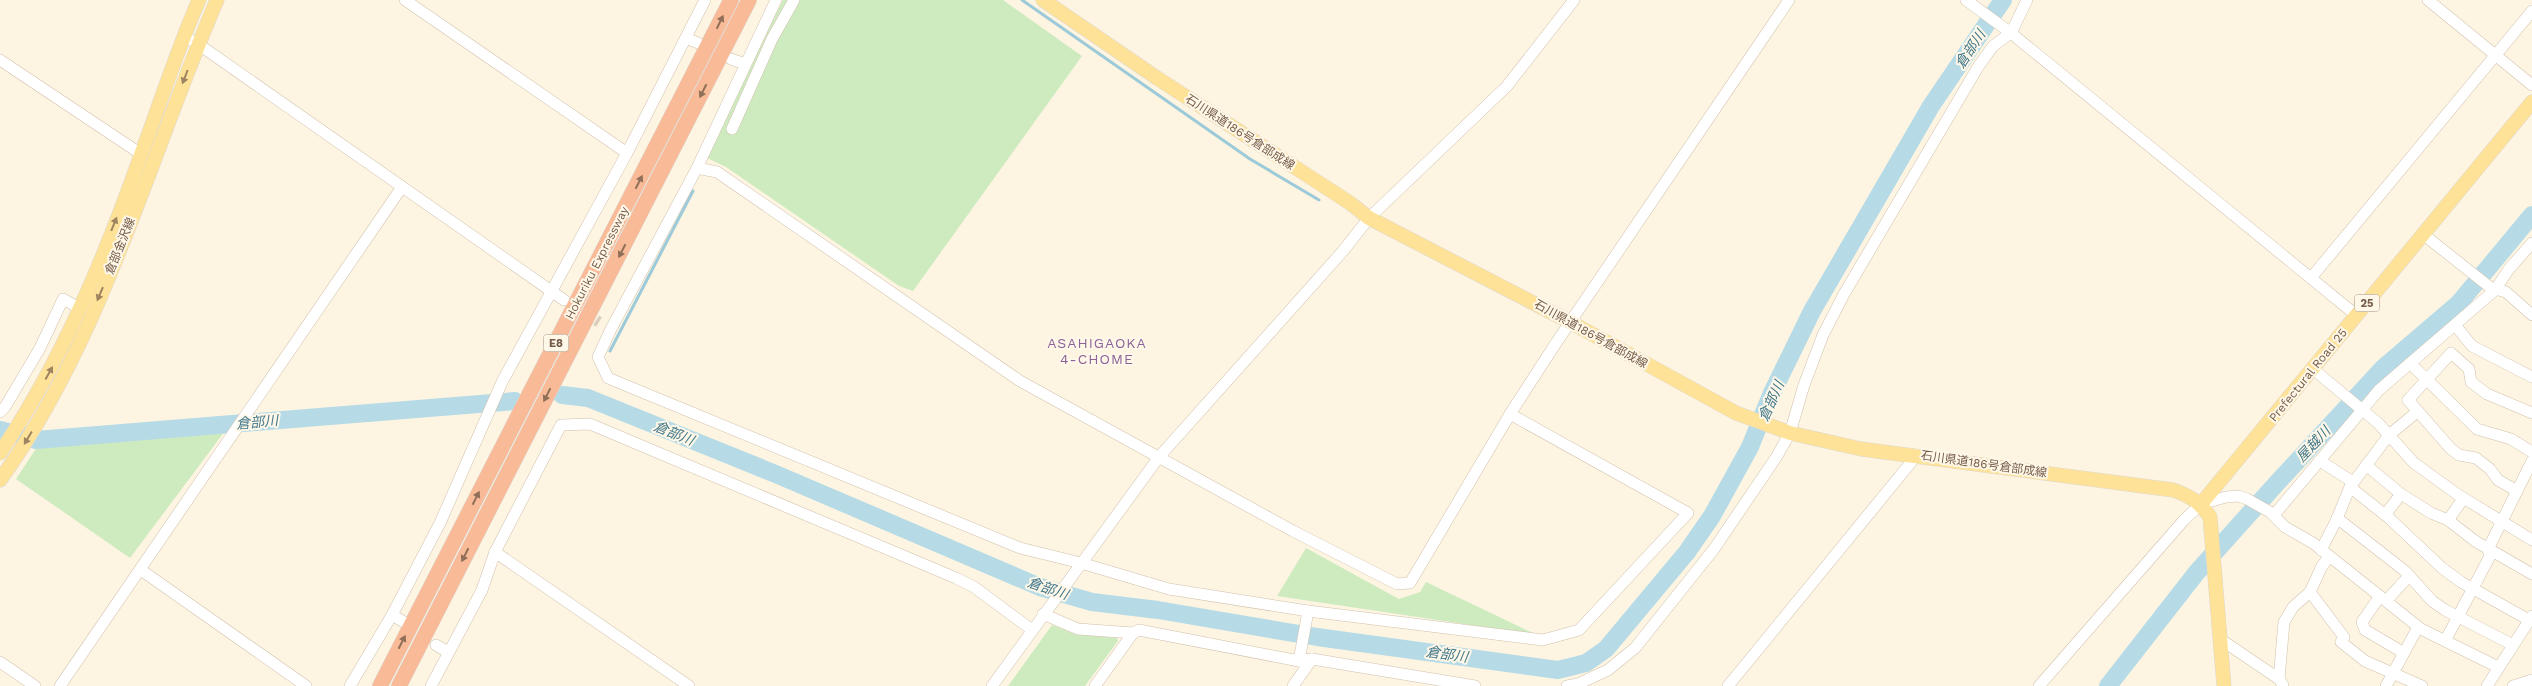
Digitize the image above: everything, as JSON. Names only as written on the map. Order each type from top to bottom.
[{"type":"highway","name":"Hokuriku Expressway","points":[[380,686],[730,0]]},
{"type":"highway","name":"Hokuriku Expressway","points":[[399,686],[749,0]]},
{"type":"main road","name":"倉部金沢線","points":[[1,452],[25,416],[56,361],[142,154],[183,36],[199,0]]},
{"type":"main road","name":"倉部金沢線","points":[[0,480],[40,420],[68,366],[118,252],[198,44],[217,0]]},
{"type":"main road","name":"石川県道186号倉部成線","points":[[1043,0],[1157,78],[1350,203],[1368,218],[1570,322],[1736,413],[1788,433],[1861,449],[2173,490],[2189,496],[2202,504]]},
{"type":"main road","name":"Prefectural Road 25","points":[[2202,504],[2532,102]]},
{"type":"main road","points":[[2202,504],[2210,518],[2212,533],[2224,686]]},
{"type":"street","points":[[405,0],[627,153]]},
{"type":"street","points":[[350,686],[392,615],[440,523],[484,419],[502,382],[627,153],[705,0]]},
{"type":"street","points":[[776,0],[697,168],[598,357],[608,378],[1020,548],[1082,563],[1169,589],[1307,614],[1543,640],[1579,630],[1688,513],[1510,414]]},
{"type":"street","points":[[732,130],[772,39],[794,0]]},
{"type":"street","points":[[992,686],[1159,457],[1236,368],[1343,251],[1368,218],[1489,105],[1529,60],[1574,0]]},
{"type":"street","points":[[697,168],[717,172],[1020,381],[1293,531],[1397,584],[1404,583],[1410,582],[1510,414],[1570,322],[1788,0]]},
{"type":"street","points":[[1567,686],[1578,684],[1608,670],[1635,648],[1714,549],[1788,433],[1823,336],[1844,294],[1978,67],[1993,46],[2008,30],[2027,0]]},
{"type":"street","points":[[2428,0],[2532,85]]},
{"type":"street","points":[[1967,1],[2008,30],[2356,315]]},
{"type":"street","points":[[2311,278],[2532,11]]},
{"type":"street","points":[[183,36],[198,44],[564,300]]},
{"type":"street","points":[[686,38],[698,43]]},
{"type":"street","points":[[731,59],[745,64]]},
{"type":"street","points":[[0,60],[142,154]]},
{"type":"street","points":[[60,686],[402,186]]},
{"type":"street","points":[[2424,235],[2493,289],[2506,292],[2532,315]]},
{"type":"street","points":[[2272,513],[2320,461],[2361,409],[2379,390],[2455,325],[2493,289],[2532,243]]},
{"type":"street","points":[[0,412],[6,407],[40,348],[63,299],[79,308]]},
{"type":"street","points":[[2455,325],[2472,346],[2532,377]]},
{"type":"street","points":[[2517,491],[2498,480],[2490,469],[2476,458],[2459,455],[2451,449],[2408,400],[2451,353],[2469,369],[2471,382],[2487,394],[2532,413]]},
{"type":"street","points":[[2410,363],[2477,429],[2511,440],[2532,452]]},
{"type":"street","points":[[2313,369],[2342,392],[2389,435],[2414,463],[2464,499],[2532,540]]},
{"type":"street","points":[[2282,683],[2284,622],[2293,607],[2310,592],[2322,566],[2337,518],[2351,484],[2389,435],[2418,412]]},
{"type":"street","points":[[431,686],[482,590],[496,552],[561,426],[590,424],[956,578],[974,587],[1032,630]]},
{"type":"street","points":[[1728,686],[1917,455]]},
{"type":"street","points":[[2320,461],[2351,484],[2442,568],[2473,588],[2531,618],[2487,686]]},
{"type":"street","points":[[2445,641],[2490,556],[2488,549],[2532,462]]},
{"type":"street","points":[[2366,466],[2401,494],[2431,513],[2448,520],[2488,549],[2532,574]]},
{"type":"street","points":[[2385,515],[2401,494]]},
{"type":"street","points":[[2039,686],[2184,520],[2202,504],[2226,497],[2239,496],[2272,513],[2286,526],[2325,553],[2418,627],[2498,667]]},
{"type":"street","points":[[2448,520],[2464,499]]},
{"type":"street","points":[[2337,518],[2409,576],[2432,601],[2513,645]]},
{"type":"street","points":[[496,552],[689,686]]},
{"type":"street","points":[[141,570],[306,686]]},
{"type":"street","points":[[2404,653],[2365,630],[2362,622],[2383,598],[2409,576]]},
{"type":"street","points":[[2310,592],[2344,637],[2341,642],[2365,661],[2393,671],[2422,686]]},
{"type":"street","points":[[1047,611],[1078,628],[1134,633]]},
{"type":"street","points":[[1300,657],[1307,614]]},
{"type":"street","points":[[392,615],[404,622]]},
{"type":"street","points":[[2386,686],[2418,627]]},
{"type":"street","points":[[1095,686],[1134,633],[1139,630],[1475,686]]},
{"type":"street","points":[[2220,639],[2282,683]]},
{"type":"street","points":[[436,645],[448,652]]},
{"type":"street","points":[[1293,686],[1312,660]]},
{"type":"street","points":[[0,662],[35,686]]},
{"type":"street","points":[[2513,686],[2532,680]]},
{"type":"green space","points":[[783,0],[1003,0],[1082,56],[913,291],[899,286],[726,167],[705,157]]},
{"type":"green space","points":[[225,431],[130,558],[16,479],[37,447]]},
{"type":"green space","points":[[1306,548],[1399,599],[1420,592],[1426,582],[1537,635],[1277,596]]},
{"type":"green space","points":[[1052,625],[1075,634],[1117,638],[1118,641],[1085,686],[1008,686]]},
{"type":"waterway","points":[[1022,0],[1250,159],[1319,200]]},
{"type":"waterway","name":"倉部川","points":[[562,395],[588,398],[778,475],[1040,587],[1092,602],[1158,610],[1317,637],[1558,670],[1586,663],[1606,649],[1687,552],[1712,516],[1750,447],[1771,395],[1812,311],[1931,106],[2003,0]]},
{"type":"waterway","points":[[610,351],[693,191]]},
{"type":"waterway","name":"屋越川","points":[[2108,686],[2197,572],[2276,484],[2383,368],[2459,303],[2532,215]]},
{"type":"waterway","name":"倉部川","points":[[0,430],[36,440],[515,401]]},
{"type":"tunnel","points":[[568,303],[599,322]]},
{"type":"district","name":"ASAHIGAOKA 4-CHOME","points":[[1097,352]]}]
